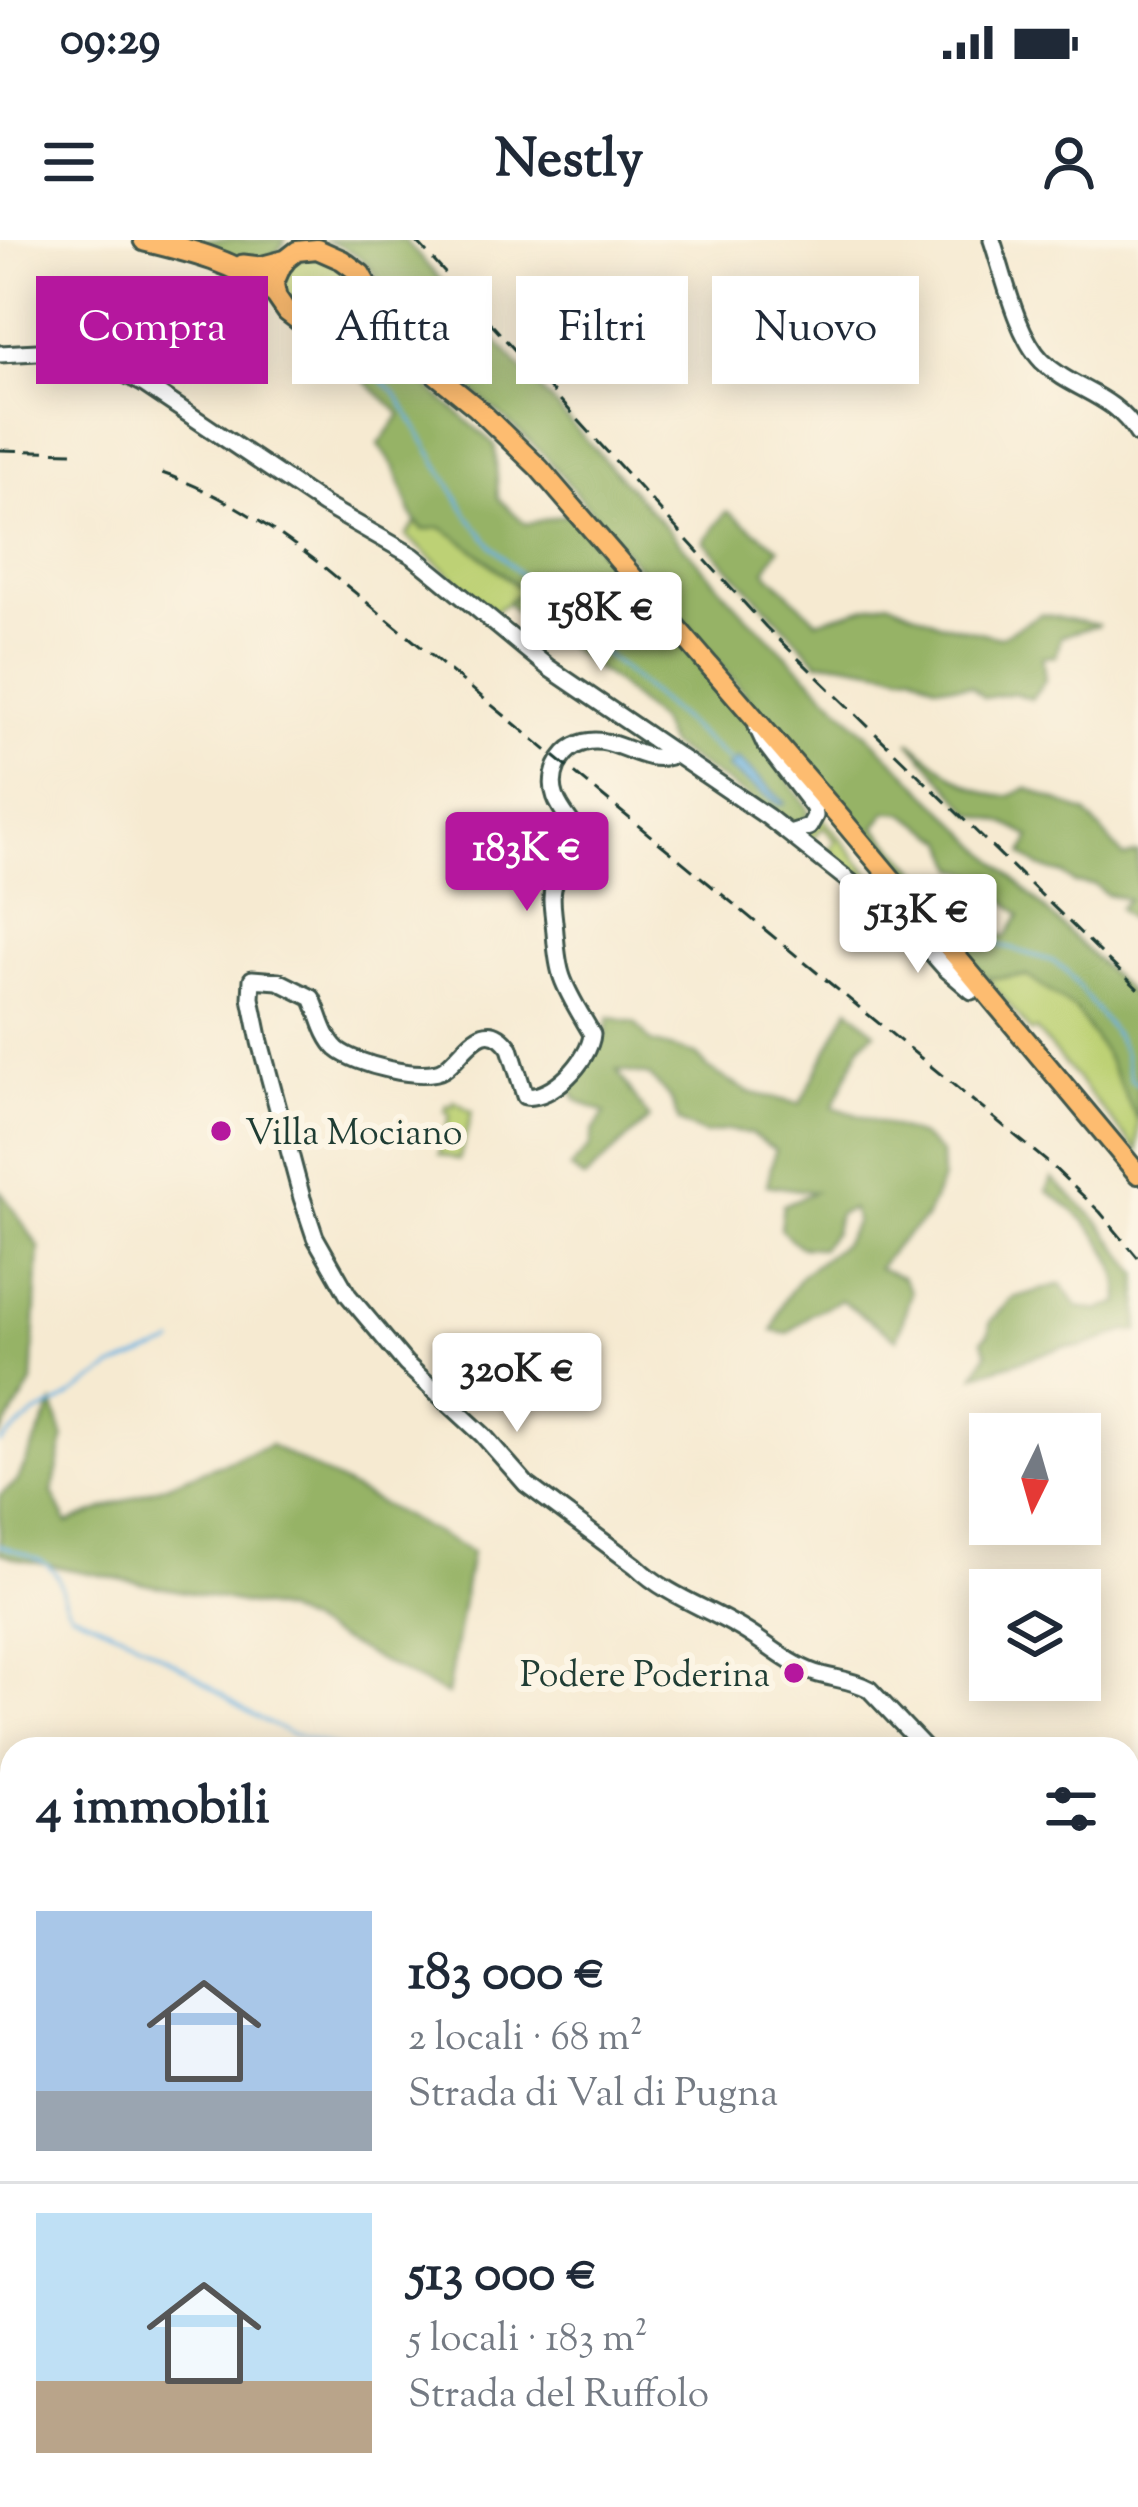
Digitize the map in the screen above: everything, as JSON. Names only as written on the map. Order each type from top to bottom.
[{"type":"highway","points":[[145,240],[260,268],[289,252]]},
{"type":"highway","points":[[230,264],[274,292]]},
{"type":"main road","points":[[292,315],[274,292],[277,272],[289,252],[319,245],[363,276]]},
{"type":"main road","points":[[446,384],[529,457],[789,761],[893,902],[972,991],[1032,1048]]},
{"type":"main road","points":[[893,902],[1032,1048],[1138,1174]]},
{"type":"street","points":[[992,240],[1034,352],[1057,373],[1115,406],[1138,434]]},
{"type":"street","points":[[0,354],[75,352],[145,384],[324,505],[413,556],[561,677],[789,833],[862,890],[893,902]]},
{"type":"street","points":[[756,722],[765,744],[814,808],[809,827],[789,833]]},
{"type":"street","points":[[673,754],[656,758],[617,744],[589,741],[569,749],[556,769],[554,794],[583,848],[580,858],[553,886],[560,972],[592,1034],[584,1055],[544,1094],[525,1096],[510,1048],[490,1034],[479,1035],[442,1071],[430,1073],[389,1069],[350,1057],[329,1040],[312,998],[278,981],[252,979],[260,1042],[315,1237],[348,1295],[406,1364],[484,1435],[526,1484],[650,1579],[803,1668],[869,1689],[915,1737]]},
{"type":"green space","points":[[182,240],[286,240],[277,252],[252,260]]},
{"type":"green space","points":[[323,240],[404,240],[437,276],[376,276],[350,251]]},
{"type":"green space","points":[[313,255],[345,268],[351,276],[292,276],[292,306],[286,302],[282,279],[289,263]]},
{"type":"green space","points":[[492,337],[516,363],[516,384],[535,384],[743,612],[1138,1001],[1138,1121],[1105,1054],[1076,1010],[1027,976],[986,978],[939,923],[946,914],[1006,937],[1020,915],[979,876],[957,868],[947,841],[903,813],[887,812],[875,827],[936,889],[934,902],[924,907],[545,456],[464,384],[492,384]]},
{"type":"green space","points":[[368,384],[425,384],[495,445],[498,498],[526,524],[570,514],[751,725],[809,810],[806,821],[779,817],[669,745],[659,722],[616,683],[547,632],[525,622],[507,602],[522,591],[503,573],[440,527],[424,530],[412,516],[395,468],[379,444],[401,414]]},
{"type":"green space","points":[[727,511],[779,548],[765,570],[817,621],[888,601],[939,623],[1000,637],[1041,614],[1099,625],[1061,636],[1056,656],[1042,657],[1045,680],[1031,699],[1014,693],[984,698],[971,686],[936,685],[913,672],[818,662],[704,541]]},
{"type":"green space","points":[[416,523],[424,530],[440,527],[462,540],[523,592],[494,612],[406,536]]},
{"type":"green space","points":[[909,741],[983,792],[1009,796],[1027,788],[1086,813],[1124,857],[1138,853],[1138,923],[1119,908],[1128,899],[1039,867],[1023,854],[1031,837],[973,814]]},
{"type":"green space","points":[[822,817],[883,890],[873,889],[829,849],[836,841],[823,827],[810,841],[803,835]]},
{"type":"green space","points":[[1027,976],[1076,1010],[1105,1054],[1138,1121],[1138,1152],[987,978]]},
{"type":"green space","points":[[849,1008],[875,1032],[862,1043],[833,1107],[921,1136],[941,1154],[942,1179],[925,1219],[878,1268],[902,1277],[911,1292],[897,1339],[841,1300],[811,1314],[788,1334],[773,1331],[783,1302],[802,1275],[843,1244],[856,1221],[852,1209],[838,1214],[834,1232],[821,1248],[800,1247],[780,1229],[783,1205],[814,1192],[767,1185],[775,1150],[751,1134],[728,1130],[704,1134],[679,1122],[671,1100],[650,1076],[617,1070],[649,1119],[584,1179],[570,1168],[590,1147],[593,1131],[605,1113],[577,1100],[567,1084],[605,1036],[609,1017],[635,1023],[651,1042],[696,1054],[708,1068],[748,1092],[800,1104]]},
{"type":"green space","points":[[454,1101],[472,1112],[459,1160],[439,1154],[450,1114],[445,1112]]},
{"type":"green space","points":[[1052,1178],[1098,1221],[1138,1274],[1138,1331],[1064,1347],[975,1375],[987,1353],[982,1340],[990,1322],[1013,1298],[1061,1284],[1078,1307],[1098,1311],[1120,1302],[1108,1252],[1088,1224],[1047,1191]]},
{"type":"green space","points":[[0,1190],[39,1247],[32,1383],[0,1435]]},
{"type":"green space","points":[[53,1404],[64,1439],[52,1493],[67,1523],[270,1445],[471,1552],[447,1695],[283,1611],[0,1553],[0,1495],[17,1482]]},
{"type":"water","points":[[737,758],[784,802],[784,804],[727,768]]},
{"type":"waterway","points":[[385,384],[397,395],[469,517],[493,547],[563,618],[731,762]]},
{"type":"waterway","points":[[948,922],[1066,970],[1116,1036],[1131,1080],[1138,1084]]},
{"type":"waterway","points":[[0,1443],[34,1415],[112,1368],[174,1343]]},
{"type":"waterway","points":[[0,1545],[51,1568],[71,1612],[130,1637],[249,1713],[302,1737]]},
{"type":"railway","points":[[415,240],[766,627],[1138,989]]},
{"type":"railway","points":[[0,450],[72,452]]},
{"type":"railway","points":[[162,473],[244,512],[319,563],[1051,1165],[1100,1212],[1138,1258]]},
{"type":"place","name":"Villa Mociano","points":[[221,1131]]},
{"type":"place","name":"Podere Poderina","points":[[794,1673]]}]
